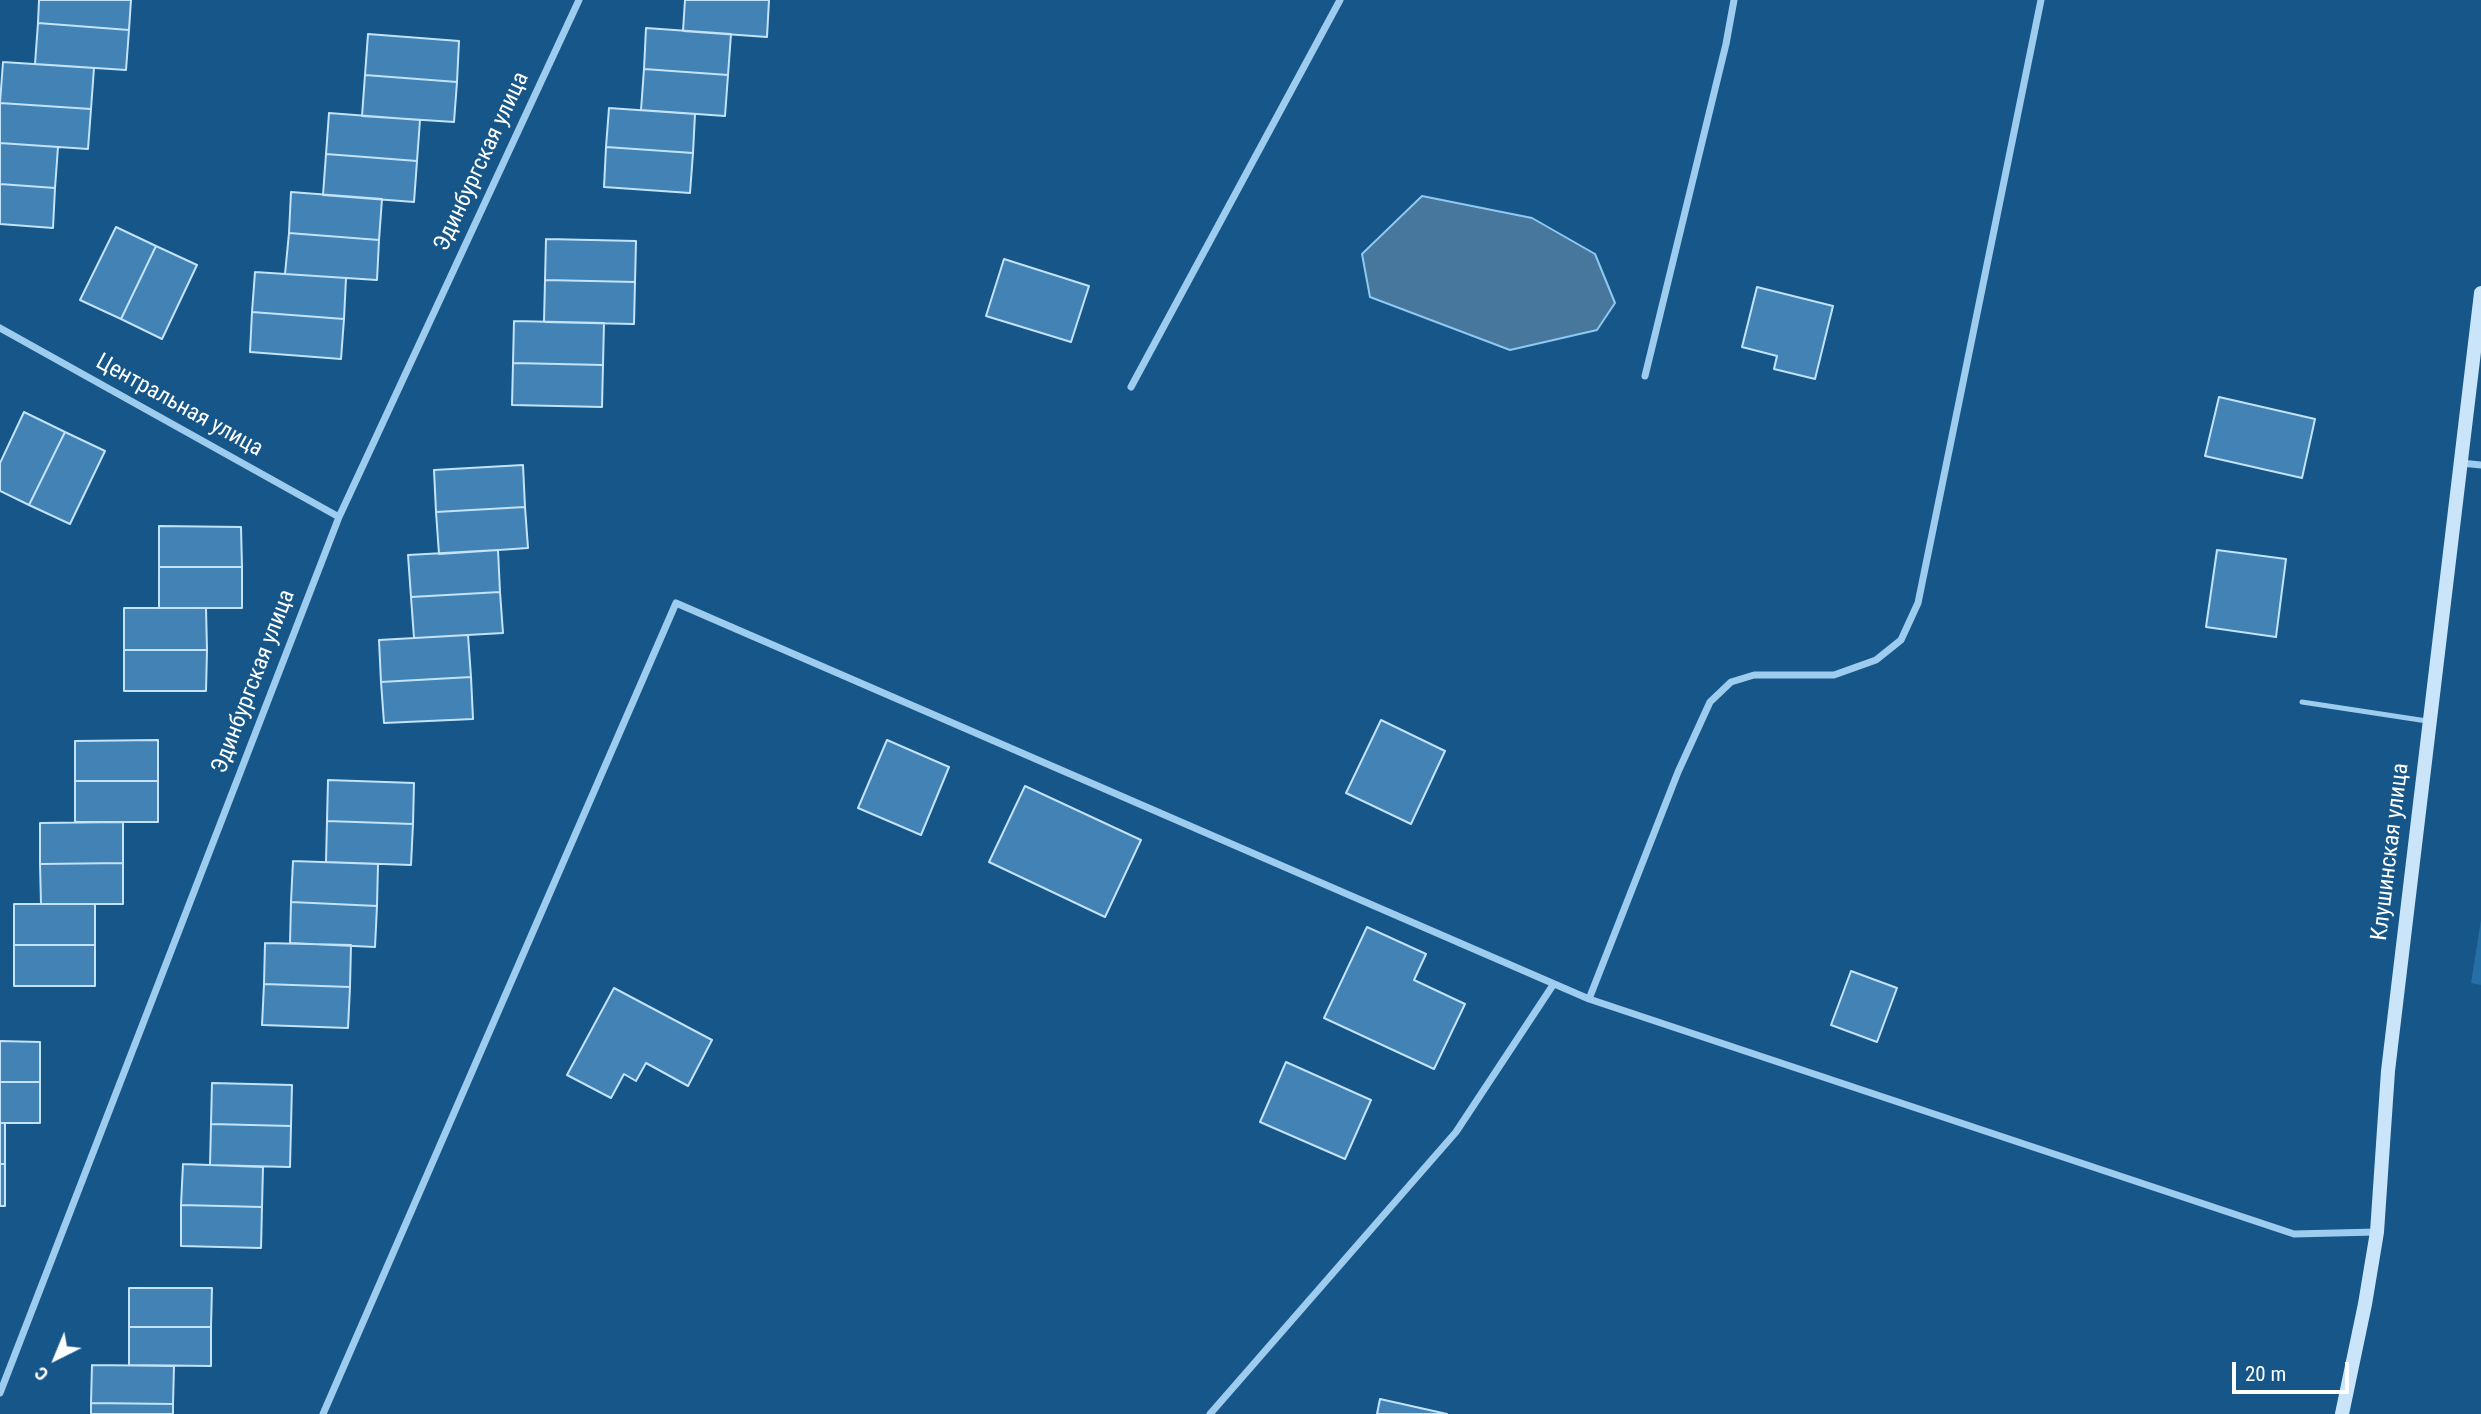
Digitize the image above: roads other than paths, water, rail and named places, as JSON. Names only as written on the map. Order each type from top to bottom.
[{"type":"main road","name":"Клушинская улица","points":[[2342,1414],[2377,1232],[2388,1071],[2481,293]]},
{"type":"street","name":"Эдинбургская улица","points":[[0,1393],[339,517],[579,0]]},
{"type":"street","points":[[1131,387],[1340,0]]},
{"type":"street","points":[[1645,376],[1723,57],[1734,0]]},
{"type":"street","points":[[1589,999],[1678,772],[1710,702],[1731,682],[1754,675],[1834,675],[1876,660],[1901,640],[1918,603],[2041,0]]},
{"type":"street","name":"Центральная улица","points":[[0,328],[339,517]]},
{"type":"street","points":[[2460,463],[2481,465]]},
{"type":"street","points":[[323,1414],[676,603],[1589,999],[2294,1234],[2377,1232]]},
{"type":"street","points":[[1210,1414],[1456,1132],[1553,985]]},
{"type":"lane","points":[[2302,702],[2430,722]]}]
